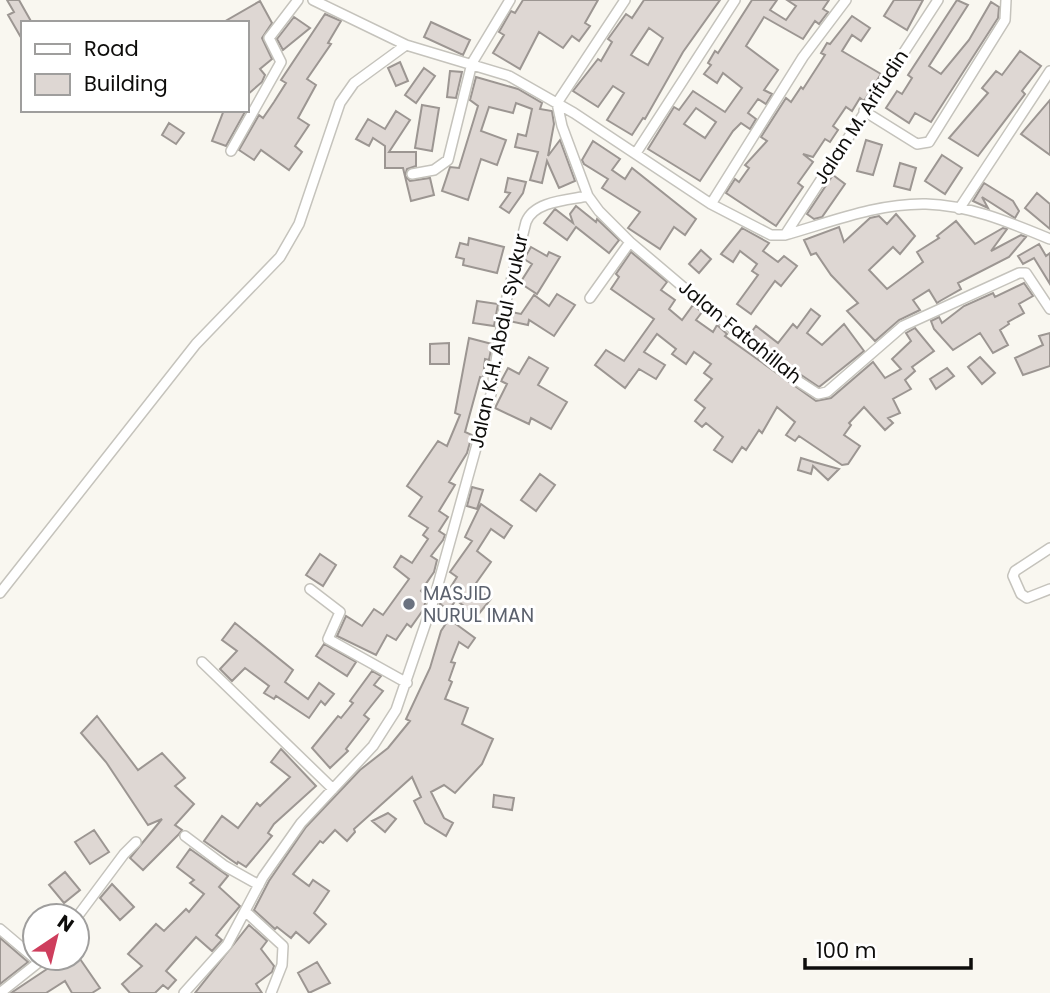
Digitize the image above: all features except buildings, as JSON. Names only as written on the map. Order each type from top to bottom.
[{"type":"street","points":[[231,151],[278,68],[280,56],[269,38],[298,0]]},
{"type":"street","points":[[313,0],[406,45],[509,76],[636,153],[711,204],[771,235],[785,235],[880,209],[928,204],[988,216],[1050,239]]},
{"type":"street","points":[[412,174],[434,170],[448,160],[472,63],[510,0]]},
{"type":"street","points":[[557,103],[625,0]]},
{"type":"street","points":[[636,153],[736,0]]},
{"type":"street","points":[[711,204],[803,57],[846,0]]},
{"type":"street","name":"Jalan M. Arifudin","points":[[785,235],[938,0]]},
{"type":"street","points":[[864,111],[917,144],[929,142],[1005,20],[1006,0]]},
{"type":"street","points":[[0,593],[196,344],[280,257],[299,224],[340,103],[354,83],[406,45]]},
{"type":"street","points":[[959,209],[1050,71]]},
{"type":"street","name":"Jalan Fatahillah","points":[[557,103],[560,121],[589,196],[630,242],[781,370],[818,394],[827,392],[903,327],[1019,273],[1026,273],[1050,309]]},
{"type":"street","name":"Jalan K.H. Abdul Syukur","points":[[184,993],[227,944],[259,885],[301,823],[380,737],[397,710],[435,599],[491,394],[505,309],[526,222],[529,214],[540,207],[589,196]]},
{"type":"street","points":[[590,298],[630,242]]},
{"type":"street","points":[[1050,548],[1015,571],[1013,576],[1021,594],[1027,598],[1050,589]]},
{"type":"street","points":[[310,589],[340,610],[328,639],[407,683]]},
{"type":"street","points":[[202,662],[333,789]]},
{"type":"street","points":[[186,836],[225,866],[259,885]]},
{"type":"street","points":[[88,902],[136,842]]},
{"type":"street","points":[[246,912],[283,946],[282,965],[271,993]]},
{"type":"street","points":[[0,929],[21,945]]},
{"type":"street","points":[[0,993],[26,972]]},
{"type":"place","name":"MASJID NURUL IMAN","points":[[409,604]]}]
